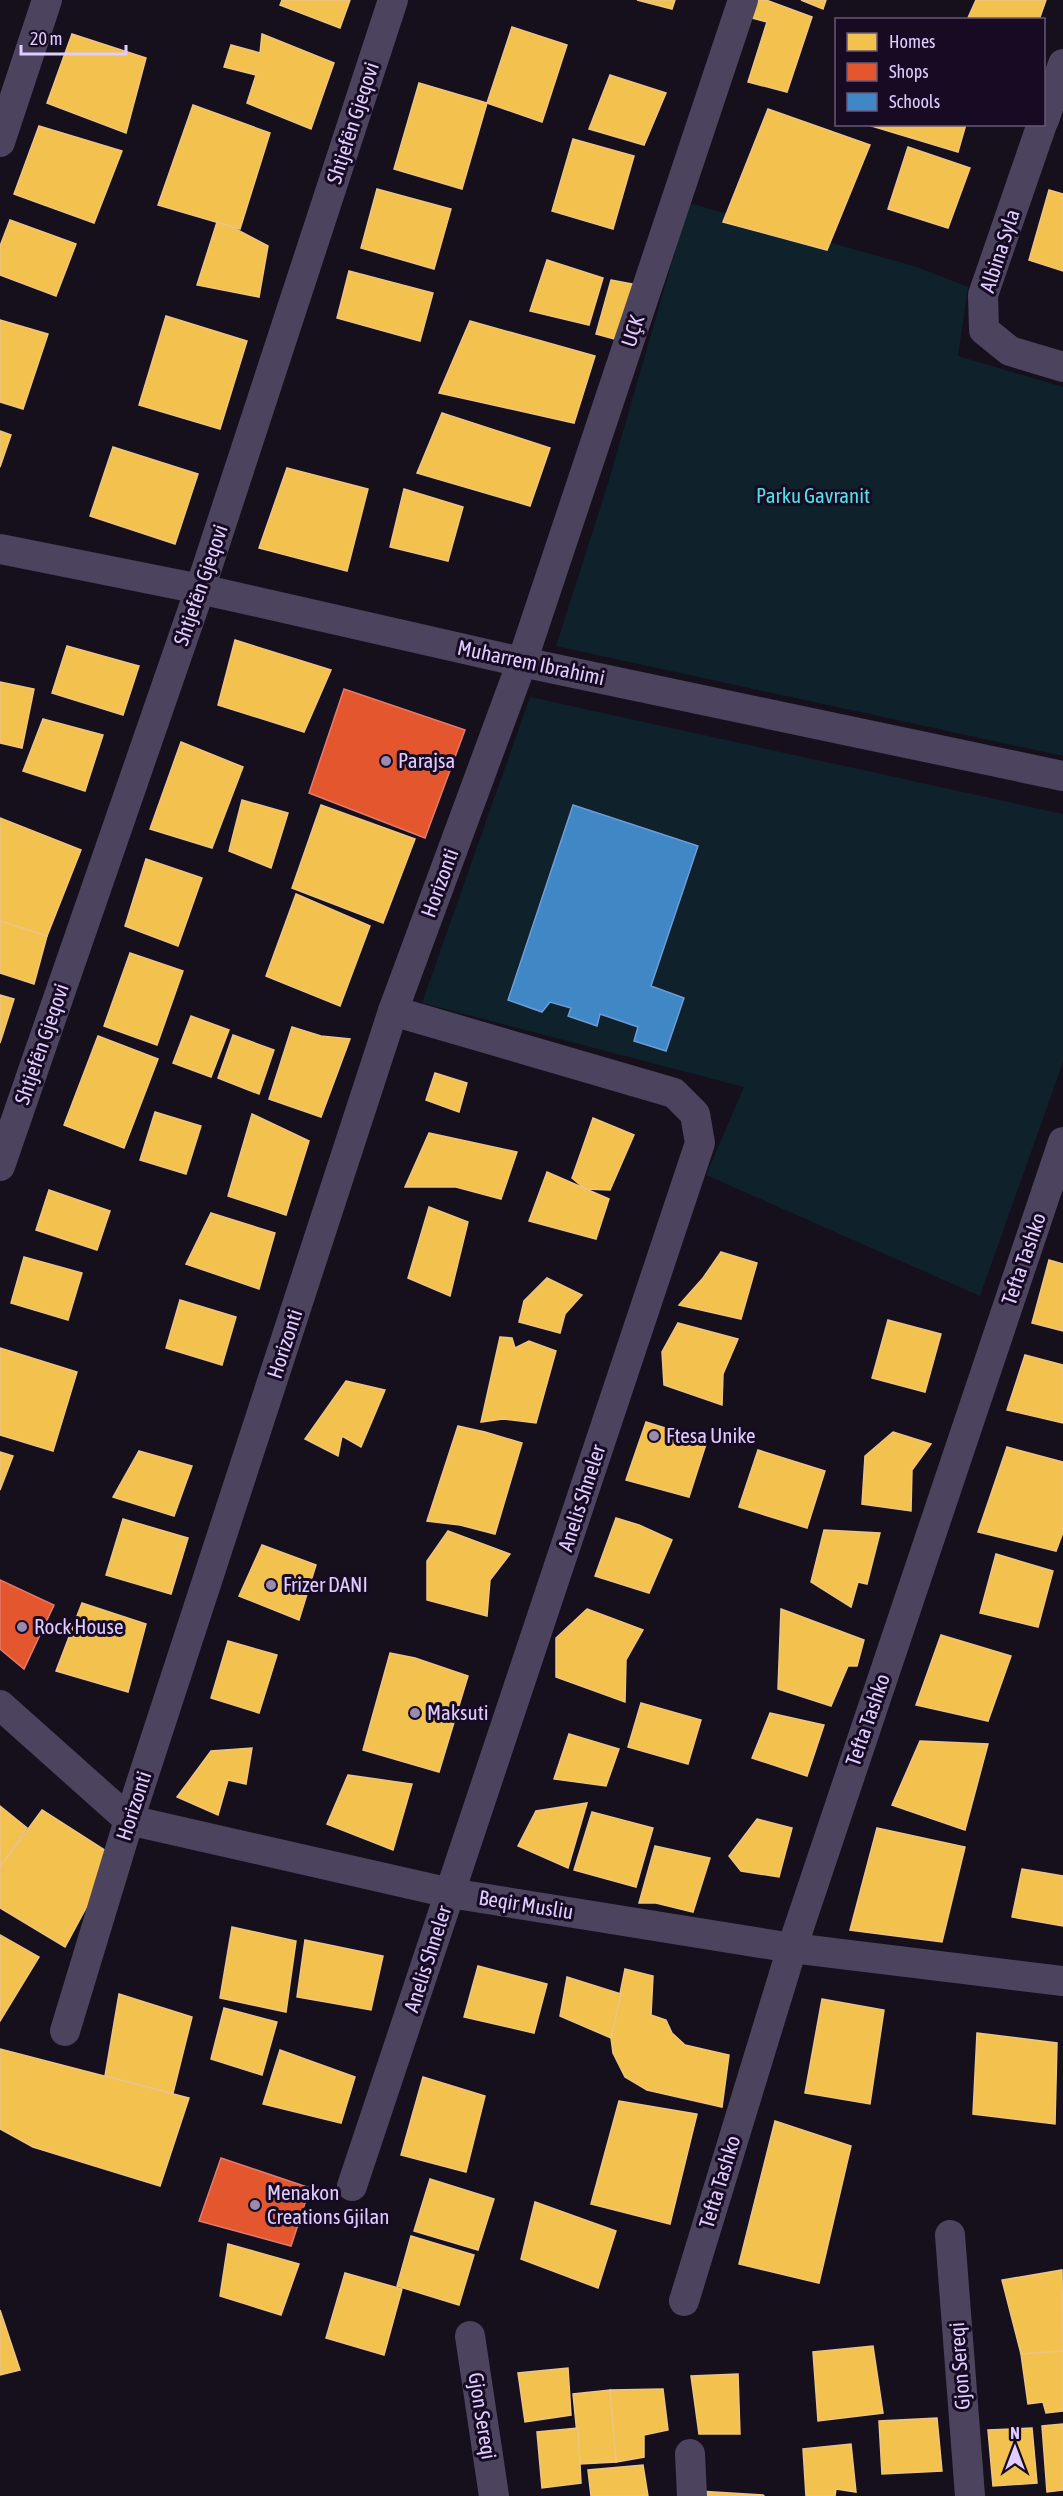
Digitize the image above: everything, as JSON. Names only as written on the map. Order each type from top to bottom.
[{"type":"street","points":[[0,142],[47,0]]},
{"type":"street","name":"Shtjefën Gjeqovi","points":[[0,1166],[200,589],[393,0]]},
{"type":"street","name":"UÇK","points":[[522,662],[743,0]]},
{"type":"street","name":"Albina Syla","points":[[1045,116],[1063,64]]},
{"type":"street","name":"Albina Syla","points":[[1042,126],[983,294],[984,330],[1010,351],[1063,367]]},
{"type":"street","name":"Muharrem Ibrahimi","points":[[0,549],[200,589],[522,662],[1063,776]]},
{"type":"street","name":"Horizonti","points":[[65,2031],[129,1820],[393,1011],[522,662]]},
{"type":"street","name":"Anelis Shneler","points":[[352,2186],[700,1143],[695,1114],[674,1092],[393,1011]]},
{"type":"street","name":"Tefta Tashko","points":[[684,2301],[792,1948],[1063,1142]]},
{"type":"street","name":"Beqir Musliu","points":[[0,1705],[129,1820],[450,1893],[792,1948],[1063,1981]]},
{"type":"street","name":"Gjon Sereqi","points":[[950,2235],[970,2496]]},
{"type":"street","name":"Gjon Sereqi","points":[[470,2336],[494,2496]]},
{"type":"street","points":[[690,2454],[692,2496]]},
{"type":"green space","name":"Parku Gavranit","points":[[689,203],[917,267],[968,287],[958,356],[1063,387],[1063,756],[556,646],[607,487]]},
{"type":"green space","points":[[530,697],[1063,814],[1063,1062],[980,1296],[706,1175],[744,1087],[422,1003]]},
{"type":"building: Homes","points":[[282,0],[350,0],[340,28],[280,5]]},
{"type":"building: Homes","points":[[637,0],[675,0],[672,9]]},
{"type":"building: Homes","points":[[757,0],[766,0],[812,17],[787,92],[748,82],[767,22],[752,18]]},
{"type":"building: Homes","points":[[801,0],[826,0],[823,9]]},
{"type":"building: Homes","points":[[976,0],[1046,0],[1040,18],[968,18]]},
{"type":"building: Homes","points":[[512,27],[567,45],[542,122],[487,103]]},
{"type":"building: Homes","points":[[72,34],[146,58],[126,133],[47,103]]},
{"type":"building: Homes","points":[[262,34],[334,63],[311,129],[247,103],[256,75],[224,67],[231,45],[260,53]]},
{"type":"building: Homes","points":[[610,75],[666,93],[644,145],[589,129]]},
{"type":"building: Homes","points":[[419,83],[487,103],[462,189],[394,169]]},
{"type":"building: Homes","points":[[193,105],[270,133],[240,229],[158,205]]},
{"type":"building: Homes","points":[[768,109],[870,145],[827,250],[723,222]]},
{"type":"building: Homes","points":[[39,126],[122,151],[94,223],[14,194]]},
{"type":"building: Homes","points":[[872,126],[965,126],[958,152]]},
{"type":"building: Homes","points":[[573,139],[634,156],[613,229],[552,211]]},
{"type":"building: Homes","points":[[908,147],[970,168],[948,228],[888,209]]},
{"type":"building: Homes","points":[[377,189],[451,209],[434,269],[361,248]]},
{"type":"building: Homes","points":[[1049,190],[1063,194],[1063,271],[1029,260]]},
{"type":"building: Homes","points":[[10,220],[76,244],[56,296],[0,275],[0,246]]},
{"type":"building: Homes","points":[[217,222],[230,226],[268,246],[259,297],[197,285]]},
{"type":"building: Homes","points":[[547,260],[603,278],[589,325],[530,311]]},
{"type":"building: Homes","points":[[349,271],[433,293],[420,341],[337,318]]},
{"type":"building: Homes","points":[[611,280],[638,285],[622,341],[596,334]]},
{"type":"building: Homes","points":[[166,316],[247,341],[220,429],[139,405]]},
{"type":"building: Homes","points":[[0,320],[48,334],[23,409],[0,402]]},
{"type":"building: Homes","points":[[470,321],[595,356],[574,423],[439,393]]},
{"type":"building: Homes","points":[[442,413],[550,448],[530,506],[417,473]]},
{"type":"building: Homes","points":[[0,431],[11,435],[0,467]]},
{"type":"building: Homes","points":[[113,447],[198,474],[175,544],[90,516]]},
{"type":"building: Homes","points":[[287,468],[368,489],[347,571],[259,548]]},
{"type":"building: Homes","points":[[404,489],[463,507],[448,561],[390,547]]},
{"type":"building: Homes","points":[[235,640],[331,670],[304,732],[218,705]]},
{"type":"building: Homes","points":[[67,646],[139,666],[123,715],[52,693]]},
{"type":"building: Homes","points":[[0,682],[34,689],[22,748],[0,743]]},
{"type":"building: Homes","points":[[43,719],[103,735],[85,791],[23,771]]},
{"type":"building: Homes","points":[[181,742],[243,767],[212,848],[150,829]]},
{"type":"building: Homes","points":[[242,800],[288,813],[271,868],[229,851]]},
{"type":"building: Homes","points":[[321,805],[415,839],[383,923],[292,888]]},
{"type":"building: Homes","points":[[0,818],[81,850],[47,936],[0,921]]},
{"type":"building: Homes","points":[[146,859],[202,878],[178,946],[125,926]]},
{"type":"building: Homes","points":[[296,894],[370,926],[340,1006],[266,976]]},
{"type":"building: Homes","points":[[0,921],[47,936],[34,984],[0,973]]},
{"type":"building: Homes","points":[[130,953],[183,971],[157,1045],[104,1026]]},
{"type":"building: Homes","points":[[0,995],[14,999],[0,1043]]},
{"type":"building: Homes","points":[[191,1016],[229,1030],[211,1077],[173,1063]]},
{"type":"building: Homes","points":[[292,1027],[321,1036],[350,1039],[321,1117],[269,1099]]},
{"type":"building: Homes","points":[[233,1035],[274,1050],[259,1094],[218,1078]]},
{"type":"building: Homes","points":[[98,1036],[158,1059],[124,1148],[64,1125]]},
{"type":"building: Homes","points":[[435,1073],[467,1083],[459,1112],[426,1100]]},
{"type":"building: Homes","points":[[155,1112],[201,1126],[186,1174],[140,1160]]},
{"type":"building: Homes","points":[[252,1114],[309,1141],[286,1215],[228,1196]]},
{"type":"building: Homes","points":[[593,1118],[634,1135],[610,1190],[585,1189],[572,1178]]},
{"type":"building: Homes","points":[[429,1133],[517,1152],[501,1199],[456,1187],[405,1187]]},
{"type":"building: Homes","points":[[547,1172],[609,1199],[596,1239],[529,1221]]},
{"type":"building: Homes","points":[[49,1190],[110,1211],[97,1250],[36,1230]]},
{"type":"building: Homes","points":[[429,1207],[468,1222],[450,1296],[408,1278]]},
{"type":"building: Homes","points":[[211,1213],[275,1233],[259,1289],[186,1264]]},
{"type":"building: Homes","points":[[721,1252],[757,1263],[741,1319],[679,1305],[703,1278]]},
{"type":"building: Homes","points":[[24,1257],[82,1273],[68,1320],[11,1303]]},
{"type":"building: Homes","points":[[1049,1260],[1063,1264],[1063,1331],[1032,1323]]},
{"type":"building: Homes","points":[[547,1278],[582,1295],[565,1314],[560,1333],[519,1322],[524,1301]]},
{"type":"building: Homes","points":[[180,1300],[236,1317],[222,1365],[166,1348]]},
{"type":"building: Homes","points":[[888,1320],[941,1334],[925,1392],[872,1378]]},
{"type":"building: Homes","points":[[678,1323],[738,1339],[723,1374],[722,1405],[664,1385],[662,1352]]},
{"type":"building: Homes","points":[[500,1337],[512,1338],[515,1348],[529,1341],[556,1351],[536,1423],[503,1419],[481,1422]]},
{"type":"building: Homes","points":[[0,1348],[77,1372],[53,1451],[0,1435]]},
{"type":"building: Homes","points":[[1025,1355],[1063,1365],[1063,1423],[1007,1410]]},
{"type":"building: Homes","points":[[346,1381],[385,1390],[361,1447],[342,1436],[338,1456],[305,1439]]},
{"type":"building: Homes","points":[[646,1422],[707,1441],[689,1497],[626,1480]]},
{"type":"building: Homes","points":[[458,1426],[522,1443],[495,1534],[460,1525],[427,1521]]},
{"type":"building: Homes","points":[[893,1432],[931,1444],[912,1470],[911,1511],[862,1504],[865,1456]]},
{"type":"building: Homes","points":[[1007,1447],[1063,1462],[1063,1532],[1056,1551],[978,1532]]},
{"type":"building: Homes","points":[[758,1450],[825,1471],[807,1528],[739,1507]]},
{"type":"building: Homes","points":[[139,1451],[192,1466],[174,1516],[113,1497]]},
{"type":"building: Homes","points":[[0,1452],[13,1456],[0,1490]]},
{"type":"building: Homes","points":[[616,1518],[639,1525],[672,1540],[649,1593],[595,1576]]},
{"type":"building: Homes","points":[[123,1519],[188,1538],[171,1594],[106,1575]]},
{"type":"building: Homes","points":[[824,1530],[880,1533],[867,1584],[858,1582],[851,1607],[811,1582]]},
{"type":"building: Homes","points":[[448,1531],[510,1554],[490,1580],[487,1616],[427,1600],[427,1561]]},
{"type":"building: Homes","points":[[262,1545],[316,1565],[299,1620],[239,1596]]},
{"type":"building: Homes","points":[[996,1554],[1053,1571],[1038,1627],[980,1613]]},
{"type":"building: Homes","points":[[82,1603],[146,1624],[128,1692],[56,1671]]},
{"type":"building: Homes","points":[[587,1609],[643,1630],[626,1660],[625,1702],[556,1677],[556,1638]]},
{"type":"building: Homes","points":[[781,1609],[864,1640],[857,1666],[848,1666],[831,1706],[778,1689]]},
{"type":"building: Homes","points":[[941,1635],[1011,1656],[988,1721],[916,1705]]},
{"type":"building: Homes","points":[[228,1641],[277,1655],[259,1713],[211,1698]]},
{"type":"building: Homes","name":"Maksuti","points":[[390,1653],[415,1658],[468,1676],[439,1772],[363,1750]]},
{"type":"building: Homes","points":[[641,1703],[701,1720],[688,1764],[628,1747]]},
{"type":"building: Homes","points":[[770,1713],[824,1725],[807,1776],[752,1758]]},
{"type":"building: Homes","points":[[569,1734],[619,1749],[606,1786],[554,1779]]},
{"type":"building: Homes","points":[[920,1741],[988,1744],[965,1830],[892,1805]]},
{"type":"building: Homes","points":[[252,1748],[246,1784],[228,1780],[218,1815],[177,1797],[211,1751]]},
{"type":"building: Homes","points":[[348,1775],[412,1784],[393,1850],[327,1824]]},
{"type":"building: Homes","points":[[587,1803],[568,1868],[518,1846],[536,1811]]},
{"type":"building: Homes","points":[[0,1806],[27,1828],[0,1867]]},
{"type":"building: Homes","points":[[42,1810],[114,1856],[65,1947],[0,1908],[0,1867]]},
{"type":"building: Homes","points":[[592,1812],[653,1828],[636,1887],[574,1870]]},
{"type":"building: Homes","points":[[757,1819],[792,1828],[779,1877],[741,1871],[729,1856]]},
{"type":"building: Homes","points":[[877,1828],[965,1847],[942,1942],[850,1930]]},
{"type":"building: Homes","points":[[655,1846],[710,1858],[693,1912],[656,1903],[639,1903]]},
{"type":"building: Homes","points":[[1022,1869],[1063,1876],[1063,1926],[1012,1917]]},
{"type":"building: Homes","points":[[232,1927],[296,1941],[286,2012],[220,1998]]},
{"type":"building: Homes","points":[[0,1935],[39,1957],[0,2021]]},
{"type":"building: Homes","points":[[305,1940],[383,1956],[371,2010],[297,1997]]},
{"type":"building: Homes","points":[[478,1966],[547,1984],[534,2033],[464,2017]]},
{"type":"building: Homes","points":[[625,1969],[653,1976],[651,2015],[666,2020],[672,2033],[685,2045],[729,2055],[722,2107],[647,2090],[625,2077],[613,2053],[611,2038]]},
{"type":"building: Homes","points":[[567,1977],[621,1994],[611,2038],[560,2016]]},
{"type":"building: Homes","points":[[119,1994],[192,2017],[173,2093],[105,2076]]},
{"type":"building: Homes","points":[[822,1999],[884,2010],[870,2104],[805,2093]]},
{"type":"building: Homes","points":[[224,2008],[277,2022],[262,2075],[211,2059]]},
{"type":"building: Homes","points":[[977,2033],[1057,2043],[1055,2124],[973,2114]]},
{"type":"building: Homes","points":[[0,2049],[189,2098],[160,2186],[33,2147],[0,2129]]},
{"type":"building: Homes","points":[[280,2050],[355,2077],[341,2123],[263,2104]]},
{"type":"building: Homes","points":[[423,2077],[485,2096],[466,2172],[401,2155]]},
{"type":"building: Homes","points":[[619,2101],[697,2114],[670,2224],[591,2204]]},
{"type":"building: Homes","points":[[775,2121],[851,2146],[819,2283],[739,2264]]},
{"type":"building: Homes","points":[[430,2179],[494,2199],[478,2250],[414,2231]]},
{"type":"building: Homes","points":[[535,2202],[616,2231],[598,2288],[521,2259]]},
{"type":"building: Homes","points":[[411,2236],[474,2255],[459,2305],[397,2286]]},
{"type":"building: Homes","points":[[228,2244],[299,2264],[281,2315],[220,2296]]},
{"type":"building: Homes","points":[[1062,2270],[1063,2351],[1021,2354],[1002,2280]]},
{"type":"building: Homes","points":[[345,2273],[402,2289],[384,2355],[326,2338]]},
{"type":"building: Homes","points":[[0,2310],[20,2370],[0,2375]]},
{"type":"building: Homes","points":[[873,2346],[883,2413],[818,2421],[813,2352]]},
{"type":"building: Homes","points":[[1063,2351],[1063,2411],[1046,2413],[1043,2402],[1028,2404],[1021,2354]]},
{"type":"building: Homes","points":[[568,2368],[571,2415],[525,2422],[518,2373]]},
{"type":"building: Homes","points":[[738,2374],[740,2434],[699,2434],[691,2376]]},
{"type":"building: Homes","points":[[663,2389],[668,2430],[644,2435],[644,2457],[616,2462],[610,2390]]},
{"type":"building: Homes","points":[[610,2390],[616,2462],[580,2464],[573,2394]]},
{"type":"building: Homes","points":[[937,2418],[942,2471],[882,2474],[879,2421]]},
{"type":"building: Homes","points":[[1063,2424],[1063,2490],[1047,2492],[1042,2426]]},
{"type":"building: Homes","points":[[578,2428],[581,2483],[542,2488],[537,2432]]},
{"type":"building: Homes","points":[[1032,2428],[1037,2483],[993,2486],[988,2430]]},
{"type":"building: Homes","points":[[851,2444],[856,2492],[836,2489],[835,2496],[806,2496],[803,2449]]},
{"type":"building: Homes","points":[[643,2465],[648,2496],[591,2496],[588,2470]]},
{"type":"building: Homes","points":[[698,2491],[763,2495],[764,2496],[698,2496]]},
{"type":"building: Shops","name":"Parajsa","points":[[344,689],[465,730],[425,838],[309,793]]},
{"type":"building: Shops","name":"Rock House","points":[[0,1580],[54,1605],[24,1669],[0,1649]]},
{"type":"building: Shops","name":"Menakon Creations Gjilan","points":[[221,2158],[310,2188],[291,2246],[199,2221]]},
{"type":"building: Schools","points":[[573,805],[698,846],[651,986],[684,998],[666,1051],[634,1041],[638,1027],[600,1014],[597,1026],[568,1016],[571,1008],[550,1002],[542,1012],[508,1000]]},
{"type":"place","name":"Parajsa","points":[[386,761]]},
{"type":"place","name":"Ftesa Unike","points":[[654,1436]]},
{"type":"place","name":"Frizer DANI","points":[[271,1585]]},
{"type":"place","name":"Rock House","points":[[22,1627]]},
{"type":"place","name":"Maksuti","points":[[415,1713]]},
{"type":"place","name":"Menakon Creations Gjilan","points":[[255,2205]]}]
